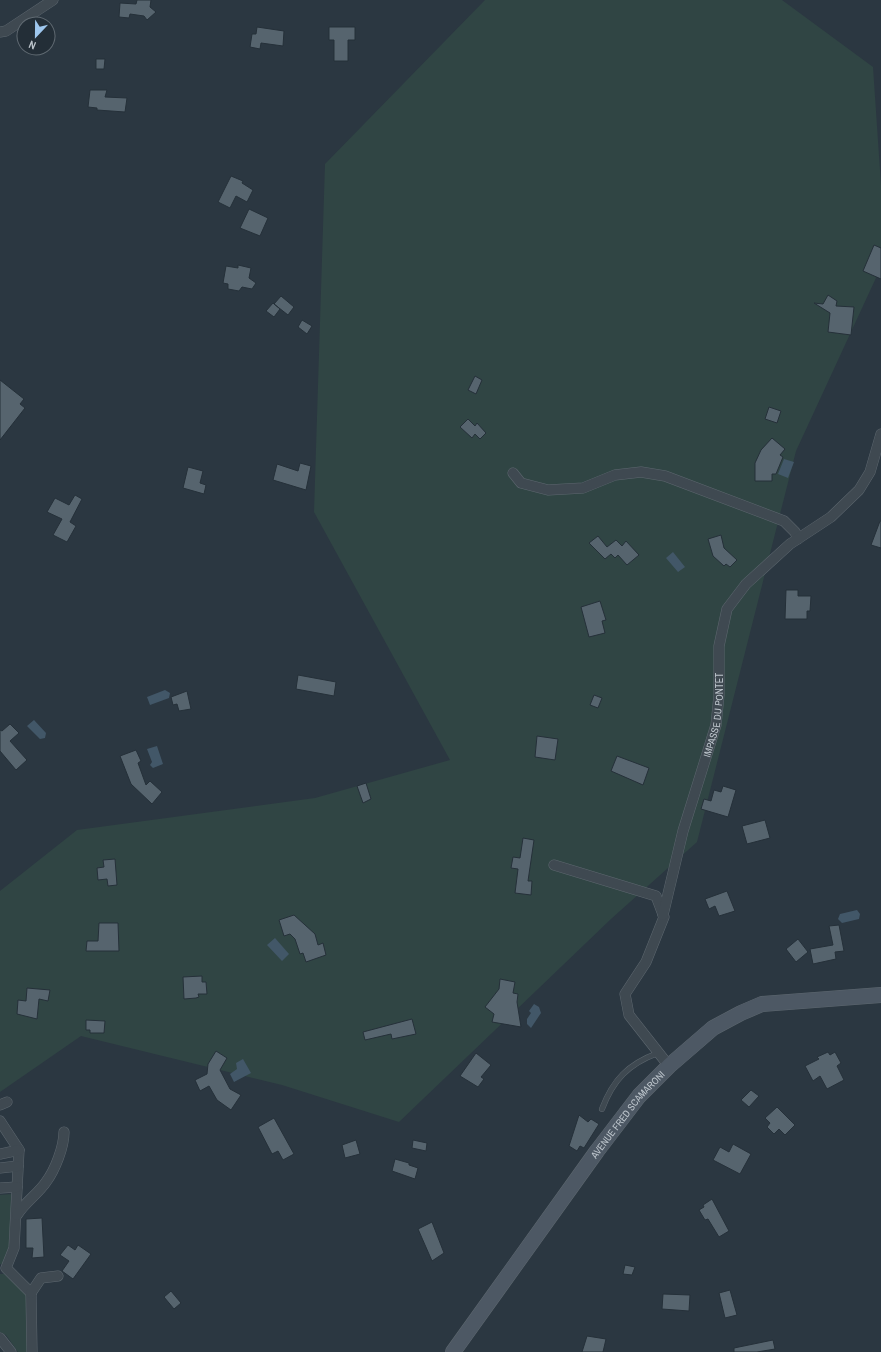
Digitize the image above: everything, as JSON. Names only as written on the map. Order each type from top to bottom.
[{"type":"main road","name":"AVENUE FRED SCAMARONI","points":[[453,1352],[597,1151],[639,1096],[669,1066],[713,1028],[762,1004],[881,995]]},
{"type":"street","points":[[0,32],[6,31],[53,0]]},
{"type":"street","name":"IMPASSE DU PONTET","points":[[669,1066],[629,1015],[625,994],[646,962],[664,915],[683,831],[716,725],[719,695],[719,646],[727,609],[746,584],[798,539],[831,517],[859,490],[870,472],[881,434]]},
{"type":"street","points":[[513,472],[521,483],[548,490],[583,488],[614,475],[641,472],[665,476],[784,521],[795,532],[798,539]]},
{"type":"street","points":[[554,865],[656,896],[664,915]]},
{"type":"street","points":[[0,1121],[19,1150],[14,1248],[3,1268],[31,1293]]},
{"type":"street","points":[[16,1217],[24,1204],[46,1182],[64,1144],[64,1132]]},
{"type":"street","points":[[0,1154],[19,1150]]},
{"type":"street","points":[[0,1168],[18,1166]]},
{"type":"street","points":[[0,1188],[17,1187]]},
{"type":"street","points":[[32,1352],[31,1293],[41,1278],[58,1276]]},
{"type":"street","points":[[0,1338],[11,1352]]},
{"type":"lane","points":[[602,1109],[607,1095],[623,1072],[644,1058],[658,1053]]},
{"type":"green space","points":[[485,0],[782,0],[873,67],[881,185],[881,267],[796,451],[697,842],[611,919],[399,1122],[282,1085],[81,1036],[0,1092],[0,891],[77,830],[315,798],[450,760],[314,512],[325,164]]},
{"type":"green space","points":[[12,1194],[9,1246],[3,1264],[0,1264],[0,1195]]},
{"type":"green space","points":[[0,1274],[4,1274],[27,1295],[29,1352],[18,1352],[6,1335],[0,1332]]},
{"type":"water","points":[[784,459],[794,462],[788,478],[778,474]]},
{"type":"water","points":[[673,552],[685,567],[678,572],[666,558]]},
{"type":"water","points":[[165,690],[170,693],[169,698],[150,705],[147,697]]},
{"type":"water","points":[[34,720],[46,733],[45,738],[40,739],[27,726]]},
{"type":"water","points":[[157,746],[163,764],[153,768],[150,765],[152,762],[147,749]]},
{"type":"water","points":[[857,910],[860,914],[859,919],[842,923],[838,919],[840,914]]},
{"type":"water","points":[[275,938],[289,954],[282,961],[267,945]]},
{"type":"water","points":[[534,1004],[539,1007],[541,1013],[531,1028],[527,1024],[527,1019],[531,1013],[529,1011]]},
{"type":"water","points":[[243,1059],[251,1073],[234,1082],[230,1074],[237,1069],[236,1063]]},
{"type":"building","points":[[137,0],[151,0],[150,7],[156,12],[147,20],[144,16],[130,14],[129,18],[119,17],[120,3],[136,4]]},
{"type":"building","points":[[257,27],[284,31],[283,46],[261,43],[260,49],[250,47],[252,34],[256,34]]},
{"type":"building","points":[[329,27],[355,27],[355,40],[348,40],[348,61],[334,61],[334,40],[329,40]]},
{"type":"building","points":[[96,59],[105,59],[104,69],[96,69]]},
{"type":"building","points":[[90,90],[107,90],[105,97],[127,98],[125,112],[97,110],[97,108],[88,107]]},
{"type":"building","points":[[231,176],[243,181],[242,183],[253,190],[247,202],[236,196],[230,208],[218,202]]},
{"type":"building","points":[[249,209],[268,218],[260,236],[240,228]]},
{"type":"building","points":[[874,245],[881,248],[881,279],[863,271]]},
{"type":"building","points":[[238,265],[251,268],[249,278],[256,283],[252,289],[242,287],[239,291],[228,289],[228,284],[223,283],[226,266],[238,268]]},
{"type":"building","points":[[828,295],[837,301],[836,306],[854,307],[851,335],[828,332],[830,313],[814,303],[823,304]]},
{"type":"building","points":[[281,296],[294,307],[288,315],[274,304]]},
{"type":"building","points":[[273,303],[280,309],[274,317],[266,311]]},
{"type":"building","points":[[302,320],[312,326],[307,334],[298,327]]},
{"type":"building","points":[[475,376],[482,380],[476,394],[468,390]]},
{"type":"building","points":[[0,380],[24,399],[20,404],[25,408],[0,440]]},
{"type":"building","points":[[769,407],[781,411],[777,423],[765,419]]},
{"type":"building","points":[[468,419],[475,426],[477,423],[486,433],[480,439],[475,434],[472,438],[460,427]]},
{"type":"building","points":[[772,438],[785,449],[780,455],[783,457],[776,474],[772,474],[772,481],[755,481],[755,463],[761,450]]},
{"type":"building","points":[[300,463],[311,466],[306,490],[273,480],[277,464],[298,471]]},
{"type":"building","points":[[188,467],[203,471],[200,483],[206,485],[204,494],[183,488]]},
{"type":"building","points":[[75,495],[82,499],[70,522],[76,526],[67,542],[53,535],[62,519],[47,512],[55,498],[69,505]]},
{"type":"building","points":[[881,521],[881,548],[871,545]]},
{"type":"building","points":[[721,535],[724,548],[737,560],[730,567],[726,564],[724,566],[713,556],[708,539]]},
{"type":"building","points":[[598,536],[607,547],[616,540],[622,546],[626,541],[639,555],[627,565],[618,555],[615,558],[611,554],[605,559],[589,543]]},
{"type":"building","points":[[786,590],[798,590],[798,596],[811,596],[810,611],[807,611],[807,619],[785,619]]},
{"type":"building","points":[[600,601],[606,620],[602,621],[605,633],[589,637],[581,607]]},
{"type":"building","points":[[298,675],[336,682],[334,696],[296,689]]},
{"type":"building","points":[[187,691],[191,709],[179,711],[177,704],[173,705],[171,697]]},
{"type":"building","points":[[594,695],[602,698],[598,708],[590,705]]},
{"type":"building","points":[[10,724],[19,733],[10,741],[27,760],[16,770],[0,751],[0,730],[2,731]]},
{"type":"building","points":[[537,736],[558,739],[555,760],[535,757]]},
{"type":"building","points":[[136,750],[141,761],[138,763],[146,785],[150,781],[162,792],[152,804],[131,784],[120,756]]},
{"type":"building","points":[[617,756],[649,768],[643,785],[611,771]]},
{"type":"building","points":[[366,783],[371,799],[363,803],[357,786]]},
{"type":"building","points":[[723,786],[736,790],[728,817],[701,809],[704,799],[711,801],[714,790],[721,792]]},
{"type":"building","points":[[765,820],[770,838],[747,844],[742,826]]},
{"type":"building","points":[[523,838],[534,840],[528,881],[532,881],[531,895],[515,893],[518,869],[511,868],[513,857],[520,858]]},
{"type":"building","points":[[115,859],[117,885],[108,886],[107,879],[98,880],[97,868],[104,867],[103,860]]},
{"type":"building","points":[[727,891],[735,911],[719,916],[715,906],[709,909],[705,899]]},
{"type":"building","points":[[294,915],[315,934],[318,945],[323,943],[326,955],[306,962],[303,953],[300,954],[295,939],[290,934],[284,936],[279,920]]},
{"type":"building","points":[[99,923],[118,923],[119,951],[86,951],[87,941],[98,941]]},
{"type":"building","points":[[839,925],[844,951],[835,952],[836,959],[813,964],[810,949],[833,945],[829,926]]},
{"type":"building","points":[[798,939],[808,952],[796,962],[786,949]]},
{"type":"building","points":[[202,976],[202,982],[206,982],[207,994],[198,994],[199,997],[184,999],[183,977]]},
{"type":"building","points":[[500,979],[515,982],[513,993],[518,994],[517,1002],[521,1027],[492,1022],[494,1014],[485,1007],[499,989]]},
{"type":"building","points":[[27,988],[50,990],[48,1001],[39,999],[37,1019],[17,1014],[18,1000],[26,1001]]},
{"type":"building","points":[[412,1019],[416,1034],[392,1039],[391,1034],[365,1040],[363,1032]]},
{"type":"building","points":[[86,1020],[105,1021],[104,1033],[90,1033],[90,1030],[86,1030]]},
{"type":"building","points":[[216,1051],[227,1058],[220,1070],[230,1089],[241,1095],[231,1110],[217,1100],[209,1086],[200,1091],[195,1080],[207,1074],[208,1064]]},
{"type":"building","points":[[828,1052],[830,1055],[835,1052],[841,1063],[837,1066],[844,1080],[827,1089],[820,1076],[813,1081],[805,1066],[819,1059],[817,1057]]},
{"type":"building","points":[[476,1053],[491,1065],[481,1077],[484,1079],[478,1087],[460,1076]]},
{"type":"building","points":[[751,1090],[759,1096],[749,1107],[741,1100]]},
{"type":"building","points":[[777,1107],[795,1125],[785,1135],[779,1129],[774,1134],[767,1127],[770,1123],[765,1118]]},
{"type":"building","points":[[579,1115],[588,1122],[591,1119],[599,1124],[584,1148],[580,1146],[577,1151],[569,1146]]},
{"type":"building","points":[[274,1118],[294,1154],[283,1160],[278,1151],[272,1154],[258,1127]]},
{"type":"building","points":[[356,1140],[360,1154],[345,1158],[342,1145]]},
{"type":"building","points":[[413,1140],[427,1143],[426,1151],[412,1148]]},
{"type":"building","points":[[733,1144],[751,1154],[740,1174],[713,1160],[720,1147],[729,1152]]},
{"type":"building","points":[[395,1159],[409,1163],[409,1165],[418,1168],[415,1179],[392,1171]]},
{"type":"building","points":[[712,1199],[729,1231],[719,1237],[708,1219],[705,1220],[699,1210],[704,1207],[703,1205]]},
{"type":"building","points":[[42,1218],[44,1257],[32,1258],[33,1248],[26,1248],[26,1219]]},
{"type":"building","points":[[432,1222],[444,1253],[432,1261],[418,1229]]},
{"type":"building","points":[[68,1245],[75,1250],[78,1245],[91,1254],[73,1279],[62,1271],[69,1261],[60,1255]]},
{"type":"building","points":[[625,1265],[635,1267],[632,1275],[623,1274]]},
{"type":"building","points":[[730,1290],[737,1315],[725,1318],[719,1293]]},
{"type":"building","points":[[171,1291],[181,1303],[174,1309],[164,1297]]},
{"type":"building","points":[[663,1294],[690,1295],[689,1311],[662,1309]]},
{"type":"building","points":[[587,1336],[606,1339],[603,1352],[582,1352]]},
{"type":"building","points":[[773,1340],[775,1349],[757,1352],[734,1352],[734,1348]]}]
